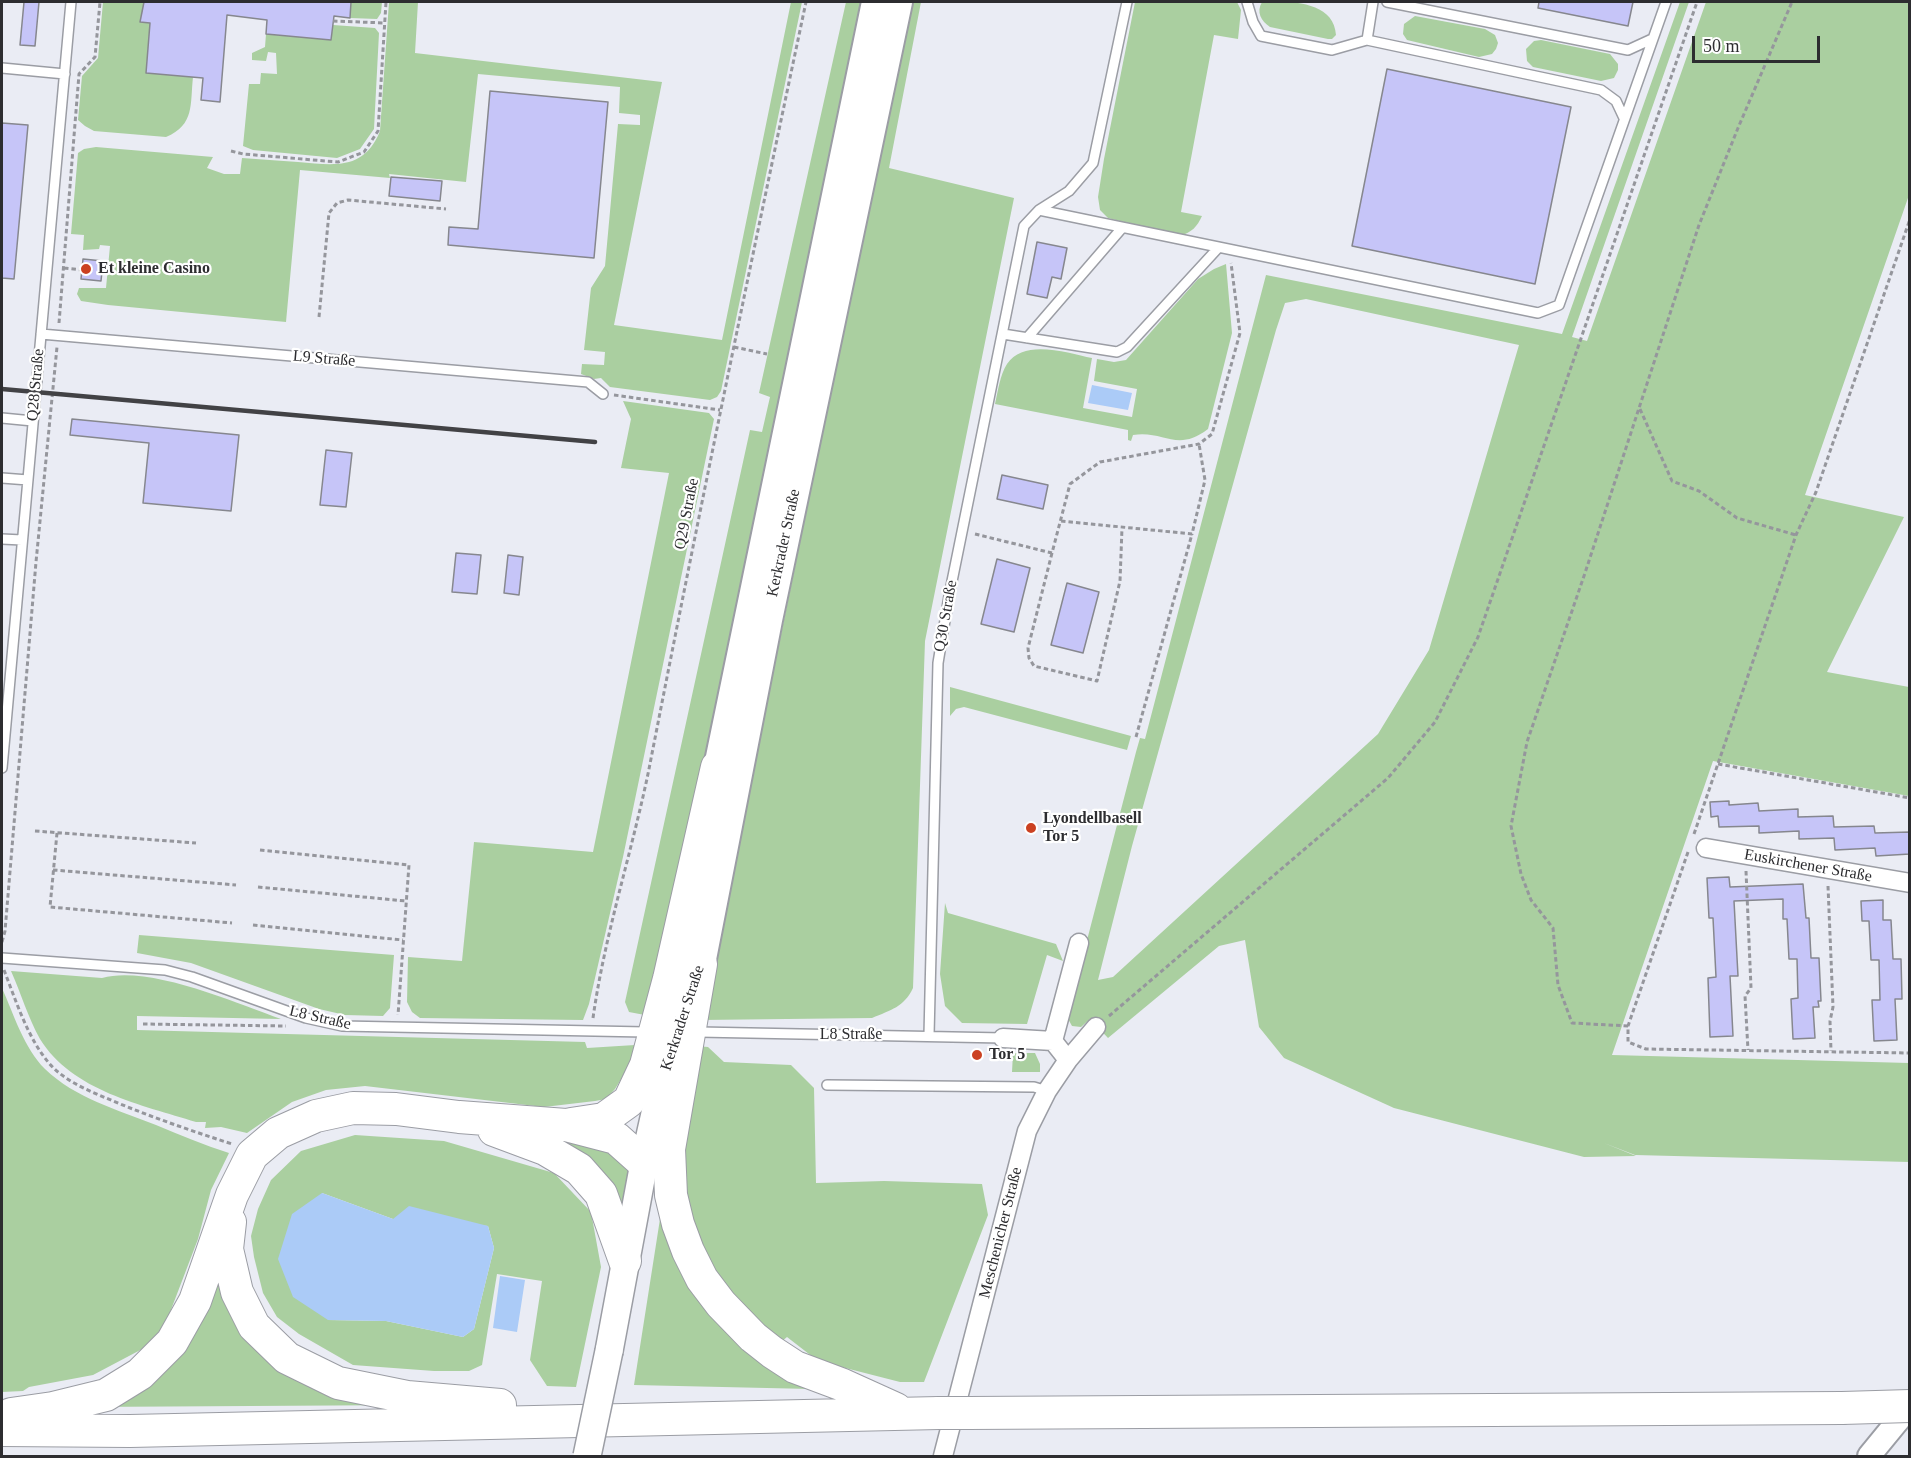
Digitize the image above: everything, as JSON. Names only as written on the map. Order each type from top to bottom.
[{"type":"highway","name":"Kerkrader Straße","points":[[662,1082],[717,767],[876,2]]},
{"type":"highway","name":"Kerkrader Straße","points":[[662,1082],[701,964],[768,620],[898,2]]},
{"type":"highway","points":[[566,1125],[604,1119],[628,1101],[646,1065],[669,979],[717,767]]},
{"type":"highway","points":[[701,964],[669,1149],[668,1169],[678,1224],[688,1251],[702,1279],[721,1304],[753,1337],[772,1352],[795,1367],[843,1385],[905,1413]]},
{"type":"highway","points":[[2,1416],[53,1408],[106,1395],[140,1374],[172,1342],[195,1301],[232,1195],[252,1155],[278,1133],[316,1116],[353,1108],[396,1109],[459,1118],[566,1125],[616,1138],[644,1163]]},
{"type":"highway","points":[[459,1118],[545,1149],[579,1169],[601,1194],[625,1261]]},
{"type":"highway","points":[[232,1195],[227,1249],[237,1292],[254,1326],[287,1358],[338,1383],[407,1397],[659,1418]]},
{"type":"highway","points":[[2,1430],[130,1431],[905,1413],[1910,1406]]},
{"type":"main road","name":"Kerkrader Straße","points":[[587,1456],[662,1082]]},
{"type":"street","name":"Euskirchener Straße","points":[[1706,848],[1910,883]]},
{"type":"street","points":[[1053,1041],[1079,943]]},
{"type":"street","name":"Meschenicher Straße","points":[[943,1456],[1027,1131],[1047,1091],[1068,1060],[1096,1027]]},
{"type":"street","points":[[1003,1038],[1053,1041],[1068,1060]]},
{"type":"street","points":[[1869,1456],[1910,1406]]},
{"type":"lane","name":"Q28 Straße","points":[[2,768],[71,2]]},
{"type":"lane","points":[[1039,210],[1069,191],[1093,163],[1127,2]]},
{"type":"lane","points":[[1247,2],[1253,22],[1261,36],[1332,50],[1367,40],[1601,90],[1616,101],[1624,118]]},
{"type":"lane","points":[[1367,40],[1373,2]]},
{"type":"lane","points":[[1387,2],[1628,50],[1652,39]]},
{"type":"lane","points":[[1039,210],[1538,313],[1559,305],[1665,2]]},
{"type":"lane","points":[[2,68],[65,74]]},
{"type":"lane","name":"Q30 Straße","points":[[929,1035],[938,663],[949,596],[1024,226],[1039,210]]},
{"type":"lane","points":[[1027,338],[1122,228]]},
{"type":"lane","points":[[1003,334],[1117,352],[1126,347],[1219,248]]},
{"type":"lane","name":"L9 Straße","points":[[41,334],[588,382],[603,394]]},
{"type":"lane","points":[[2,418],[33,421]]},
{"type":"lane","points":[[2,478],[28,480]]},
{"type":"lane","points":[[2,538],[22,540]]},
{"type":"lane","name":"L8 Straße","points":[[2,961],[165,970],[192,977],[306,1018],[342,1026],[645,1032]]},
{"type":"lane","name":"L8 Straße","points":[[699,1032],[1003,1038]]},
{"type":"lane","points":[[827,1085],[1034,1087],[1047,1091]]},
{"type":"path","points":[[2,942],[5,931],[36,562],[58,336],[79,74],[95,57],[100,2]]},
{"type":"path","points":[[231,151],[338,162],[364,152],[378,131],[386,2]]},
{"type":"path","name":"Q29 Straße","points":[[591,1032],[608,939],[647,775],[720,410],[806,2]]},
{"type":"path","points":[[1096,1027],[1388,778],[1435,722],[1478,637],[1697,2]]},
{"type":"path","points":[[1628,1026],[1572,1023],[1558,985],[1553,928],[1532,900],[1521,874],[1511,826],[1527,741],[1699,225],[1792,2]]},
{"type":"path","points":[[333,21],[384,23]]},
{"type":"path","points":[[318,316],[329,213],[337,203],[348,200],[446,210]]},
{"type":"path","points":[[1815,492],[1910,219]]},
{"type":"path","points":[[1122,528],[1120,581],[1097,681],[1034,666],[1029,658],[1028,648],[1070,484],[1100,462],[1199,444],[1212,434],[1240,333],[1230,250]]},
{"type":"path","points":[[64,268],[82,270]]},
{"type":"path","points":[[734,347],[767,354]]},
{"type":"path","points":[[603,394],[720,410]]},
{"type":"path","points":[[1640,407],[1672,481],[1699,491],[1737,518],[1796,535]]},
{"type":"path","points":[[1136,737],[1205,480],[1199,444]]},
{"type":"path","points":[[1061,521],[1192,534]]},
{"type":"path","points":[[963,531],[1052,553]]},
{"type":"path","points":[[1718,764],[1910,798]]},
{"type":"path","points":[[35,831],[196,843]]},
{"type":"path","points":[[57,833],[50,907],[232,923]]},
{"type":"path","points":[[260,850],[409,865],[398,1028]]},
{"type":"path","points":[[1746,855],[1751,988],[1745,996],[1748,1050]]},
{"type":"path","points":[[53,870],[236,885]]},
{"type":"path","points":[[1827,870],[1833,1007],[1830,1021],[1831,1051]]},
{"type":"path","points":[[258,887],[406,901]]},
{"type":"path","points":[[253,925],[403,940]]},
{"type":"path","points":[[2,961],[36,1045],[64,1077],[132,1110],[182,1129],[239,1146],[252,1155]]},
{"type":"path","points":[[143,1023],[295,1026]]},
{"type":"green space","points":[[103,2],[144,2],[140,22],[150,23],[146,72],[193,77],[191,105],[186,120],[175,132],[166,137],[94,131],[78,120],[82,76],[98,58]]},
{"type":"green space","points":[[351,2],[382,2],[381,13],[377,19],[350,18]]},
{"type":"green space","points":[[389,2],[418,2],[415,53],[662,82],[614,325],[722,340],[791,2],[802,2],[721,391],[717,397],[710,400],[610,387],[601,378],[594,379],[581,374],[582,364],[604,365],[605,352],[584,350],[591,288],[605,266],[618,124],[640,125],[640,115],[619,113],[620,87],[478,74],[466,182],[389,174],[390,178],[300,170],[286,322],[81,301],[77,294],[79,288],[106,288],[110,246],[100,245],[99,249],[83,250],[84,235],[71,234],[78,153],[84,149],[96,147],[213,157],[207,168],[224,174],[240,174],[242,158],[324,164],[346,163],[357,159],[366,153],[380,131]]},
{"type":"green space","points":[[846,2],[863,2],[656,996],[650,1016],[629,1012],[625,1002],[750,430],[762,432],[770,397],[759,393]]},
{"type":"green space","points":[[912,2],[921,2],[889,168],[1014,198],[925,641],[913,988],[901,1004],[872,1018],[701,1020]]},
{"type":"green space","points":[[1135,2],[1237,2],[1241,10],[1238,39],[1214,35],[1181,212],[1202,216],[1194,229],[1180,236],[1108,218],[1100,210],[1098,197],[1104,159]]},
{"type":"green space","points":[[1262,2],[1296,3],[1319,9],[1333,23],[1336,35],[1328,39],[1270,27],[1260,16],[1259,9]]},
{"type":"green space","points":[[1680,2],[1689,2],[1572,337],[1587,341],[1706,2],[1909,2],[1909,195],[1805,495],[1904,517],[1827,672],[1909,687],[1909,796],[1713,761],[1612,1055],[1909,1063],[1909,1162],[1635,1155],[1604,1143],[1636,1156],[1584,1157],[1394,1108],[1284,1058],[1259,1027],[1245,940],[1219,946],[1108,1038],[1090,1019],[1081,1027],[1072,1026],[1067,1017],[1136,752],[1140,738],[1145,739],[1266,275],[1562,334]],"holes":[[[1306,299],[1519,345],[1429,650],[1378,734],[1113,977],[1098,980],[1132,846],[1285,303]]]},
{"type":"green space","points":[[1415,16],[1485,29],[1495,35],[1498,43],[1496,49],[1492,54],[1479,57],[1407,40],[1403,34],[1404,24]]},
{"type":"green space","points":[[333,25],[375,28],[379,33],[374,129],[360,149],[337,158],[253,150],[243,146],[249,84],[260,84],[261,73],[277,74],[276,53],[268,52],[266,61],[252,60],[252,53],[265,47],[266,34],[331,40]]},
{"type":"green space","points":[[1541,40],[1610,54],[1618,64],[1618,70],[1614,78],[1601,81],[1533,67],[1527,61],[1526,49],[1534,41]]},
{"type":"green space","points":[[1226,264],[1232,333],[1208,429],[1197,436],[1179,440],[1144,434],[1133,435],[1131,441],[1128,440],[1128,430],[995,404],[1007,364],[1024,351],[1047,349],[1092,358],[1083,408],[1132,417],[1137,389],[1094,381],[1097,359],[1114,362],[1126,360],[1198,279]]},
{"type":"green space","points":[[623,401],[709,413],[714,419],[623,857],[589,1004],[583,1020],[420,1018],[412,1012],[407,1002],[408,957],[462,961],[474,842],[593,852],[669,473],[621,468],[631,419]]},
{"type":"green space","points":[[950,687],[1131,736],[1127,750],[964,707],[956,709],[950,716]]},
{"type":"green space","points":[[945,903],[948,913],[1056,944],[1063,961],[1047,955],[1027,1024],[962,1023],[945,1006],[940,974]]},
{"type":"green space","points":[[139,935],[394,955],[390,1008],[383,1016],[345,1015],[319,1009],[191,963],[137,953]]},
{"type":"green space","points":[[11,971],[102,978],[122,975],[168,981],[281,1019],[137,1016],[137,1030],[585,1042],[587,1048],[635,1045],[628,1068],[606,1099],[544,1107],[365,1086],[326,1090],[292,1102],[247,1133],[221,1127],[205,1128],[206,1122],[196,1122],[131,1102],[89,1084],[70,1072],[40,1039]]},
{"type":"green space","points":[[2,988],[31,1051],[45,1069],[57,1079],[83,1096],[229,1153],[211,1190],[198,1239],[164,1328],[146,1347],[93,1375],[29,1387],[23,1391],[2,1392]]},
{"type":"green space","points":[[697,1046],[708,1047],[724,1062],[791,1065],[814,1088],[816,1183],[884,1181],[982,1184],[988,1215],[924,1382],[900,1382],[818,1361],[787,1337],[780,1343],[722,1291],[690,1229],[679,1156]]},
{"type":"green space","points":[[1013,1053],[1035,1053],[1040,1064],[1040,1072],[1012,1072]]},
{"type":"green space","points":[[544,1132],[590,1137],[631,1163],[623,1204]]},
{"type":"green space","points":[[355,1135],[444,1141],[554,1173],[591,1212],[601,1267],[576,1387],[547,1386],[530,1360],[542,1281],[497,1274],[482,1365],[469,1371],[434,1371],[353,1365],[299,1334],[277,1317],[263,1293],[251,1236],[258,1209],[271,1180],[301,1151]],"holes":[[[322,1193],[393,1219],[488,1226],[494,1248],[474,1329],[463,1337],[386,1321],[328,1320]]]},
{"type":"green space","points":[[660,1219],[701,1299],[811,1389],[634,1385]]},
{"type":"green space","points":[[218,1254],[249,1331],[415,1405],[86,1407],[111,1399]]},
{"type":"water","points":[[1092,385],[1132,393],[1128,410],[1088,403]]},
{"type":"water","points":[[322,1193],[393,1219],[409,1206],[488,1226],[494,1248],[474,1329],[463,1337],[386,1321],[328,1320],[293,1297],[278,1259],[292,1214]]},
{"type":"water","points":[[500,1276],[525,1280],[517,1332],[493,1328]]},
{"type":"building","points":[[24,2],[39,2],[35,46],[20,45]]},
{"type":"building","points":[[144,2],[351,2],[350,18],[334,16],[331,40],[266,34],[267,20],[227,15],[220,102],[201,100],[203,78],[146,73],[150,23],[140,22]]},
{"type":"building","points":[[1539,2],[1633,2],[1628,26],[1538,8]]},
{"type":"building","points":[[1387,69],[1571,107],[1535,284],[1352,246]]},
{"type":"building","points":[[490,91],[608,102],[594,258],[448,245],[449,227],[478,229]]},
{"type":"building","points":[[2,123],[28,125],[14,279],[2,278]]},
{"type":"building","points":[[391,177],[442,181],[440,201],[389,196]]},
{"type":"building","points":[[1037,242],[1067,248],[1061,279],[1052,277],[1047,298],[1027,294]]},
{"type":"building","points":[[83,259],[103,261],[101,281],[81,279]]},
{"type":"building","points":[[72,419],[239,435],[231,511],[143,503],[149,443],[70,435]]},
{"type":"building","points":[[326,450],[352,453],[346,507],[320,505]]},
{"type":"building","points":[[1002,475],[1048,485],[1043,509],[997,499]]},
{"type":"building","points":[[456,553],[481,555],[477,594],[452,592]]},
{"type":"building","points":[[508,555],[523,557],[519,595],[504,593]]},
{"type":"building","points":[[997,559],[1030,568],[1014,632],[981,624]]},
{"type":"building","points":[[1067,583],[1099,592],[1083,653],[1051,645]]},
{"type":"building","points":[[1729,801],[1729,805],[1758,803],[1759,811],[1798,809],[1798,817],[1833,816],[1834,827],[1874,826],[1875,833],[1910,832],[1910,854],[1876,856],[1875,848],[1835,850],[1834,838],[1799,839],[1799,831],[1759,833],[1759,826],[1719,827],[1718,816],[1711,817],[1710,802]]},
{"type":"building","points":[[1729,877],[1730,887],[1803,884],[1806,918],[1809,918],[1811,958],[1819,958],[1821,1001],[1818,1001],[1819,1007],[1813,1007],[1815,1038],[1793,1039],[1791,999],[1798,998],[1797,959],[1789,959],[1787,919],[1783,919],[1783,899],[1734,901],[1738,976],[1730,976],[1733,1036],[1710,1037],[1708,978],[1716,977],[1713,918],[1709,918],[1707,878]]},
{"type":"building","points":[[1883,900],[1883,920],[1891,920],[1893,959],[1901,959],[1902,999],[1895,999],[1897,1040],[1874,1041],[1872,1000],[1880,1000],[1879,960],[1871,960],[1869,921],[1862,921],[1861,901]]},
{"type":"railway","points":[[2,389],[595,442]]},
{"type":"place","name":"Et kleine Casino","points":[[86,269]]},
{"type":"place","name":"Lyondellbasell Tor 5","points":[[1031,828]]},
{"type":"place","name":"Tor 5","points":[[977,1055]]}]
